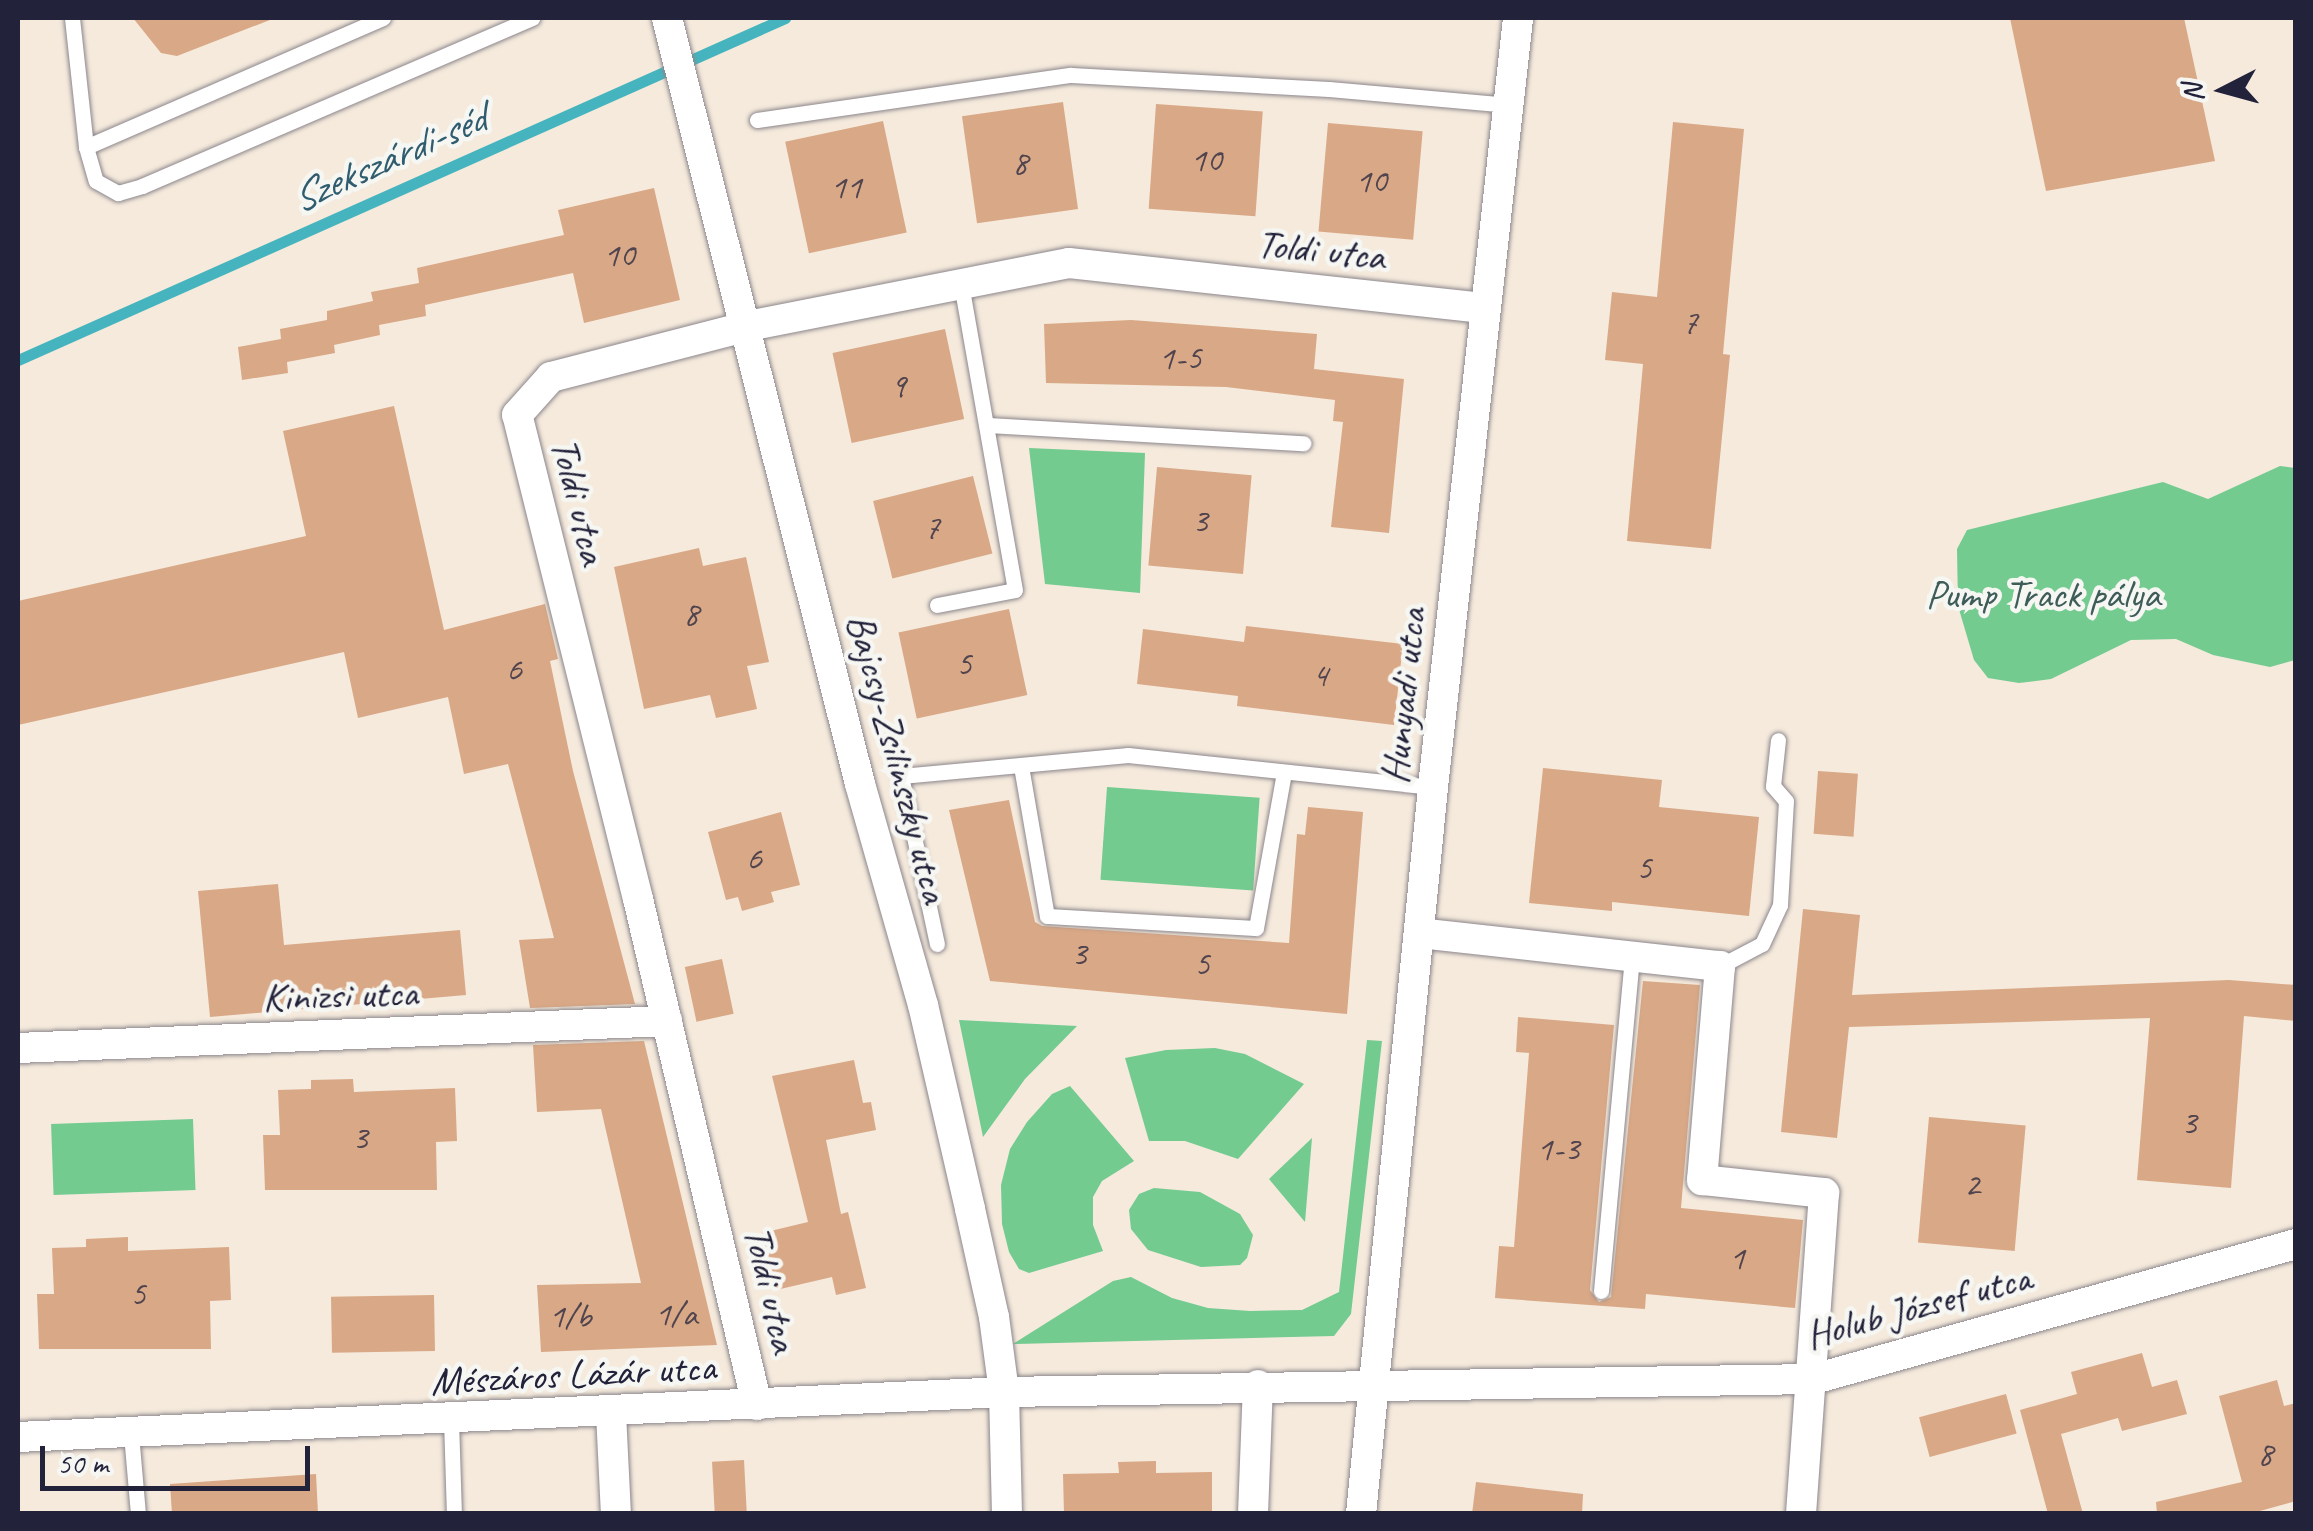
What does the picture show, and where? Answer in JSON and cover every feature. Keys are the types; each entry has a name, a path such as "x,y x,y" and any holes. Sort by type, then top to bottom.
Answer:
{"street":[{"name":"Hunyadi utca","path":"1361,1514 1434,787 1518,18"},
{"name":"Bajcsy-Zsilinszky utca","path":"671,31 856,767 923,1005 994,1317 1004,1392 1006,1514"},
{"name":"Toldi utca","path":"757,1404 517,415 551,376 748,326 1070,263 1486,308"},
{"path":"1419,934 1720,966 1702,1180 1824,1193 1814,1378 1801,1514"},
{"name":"Kinizsi utca","path":"18,1048 667,1021"},
{"name":"Holub József utca","path":"1372,1382 1814,1378 2296,1244"},
{"name":"Mészáros Lázár utca","path":"18,1437 611,1413 1004,1392 1372,1382"},
{"path":"1253,1514 1258,1385"},
{"path":"611,1413 616,1514"}],"lane":[{"path":"72,18 86,147 96,181 118,193 532,18"},
{"path":"86,147 383,18"},
{"path":"757,120 1071,74 1329,89 1510,105"},
{"path":"937,604 1015,590 961,284"},
{"path":"987,425 1303,442"},
{"path":"1720,966 1762,944 1780,905 1786,801 1773,786 1778,740"},
{"path":"937,944 901,776 1128,755 1434,787"},
{"path":"1020,766 1047,916 1256,928 1284,772"},
{"path":"1602,1291 1632,957"},
{"path":"452,1420 454,1514"},
{"path":"131,1434 138,1514"}],"green space":[{"path":"1029,448 1145,453 1140,593 1045,584"},
{"name":"Pump Track pálya","path":"2280,466 2295,468 2295,660 2270,667 2213,655 2176,639 2131,640 2051,679 2019,683 1988,678 1974,660 1958,606 1957,549 1967,530 2163,482 2208,499"},
{"path":"1107,787 1260,798 1253,890 1101,880"},
{"path":"959,1020 1077,1026 1025,1079 983,1137"},
{"path":"1367,1040 1382,1041 1351,1314 1334,1336 1013,1344 1113,1281 1131,1277 1172,1298 1208,1308 1302,1310 1339,1292"},
{"path":"1215,1048 1245,1054 1304,1084 1238,1159 1185,1141 1149,1141 1125,1058 1166,1050"},
{"path":"1070,1086 1134,1161 1102,1181 1093,1197 1093,1225 1103,1251 1029,1273 1019,1269 1009,1252 1002,1224 1001,1185 1010,1149 1027,1122 1052,1094"},
{"path":"193,1119 195,1190 54,1195 51,1124"},
{"path":"1312,1138 1305,1222 1269,1179"},
{"path":"1154,1188 1200,1192 1240,1214 1253,1235 1247,1258 1240,1265 1201,1267 1148,1250 1131,1229 1129,1210 1139,1194"}],"building":[{"path":"133,18 275,18 177,56 161,53"},
{"path":"2010,18 2184,18 2215,161 2046,191"},
{"path":"1063,102 1078,209 977,223 962,116"},
{"path":"1156,104 1263,111 1255,216 1149,209"},
{"path":"883,121 907,233 809,253 785,142"},
{"path":"1673,122 1744,129 1723,354 1730,355 1711,549 1627,541 1643,364 1605,360 1612,292 1657,297"},
{"path":"1328,123 1423,131 1413,240 1319,232"},
{"path":"654,188 680,300 584,323 573,273 425,305 426,316 379,325 380,335 334,345 335,353 287,362 288,373 242,380 238,347 281,339 280,329 327,320 327,311 373,301 371,292 419,283 417,268 564,235 558,210"},
{"path":"1131,320 1317,334 1314,369 1404,379 1389,533 1331,527 1343,422 1333,421 1335,400 1226,387 1046,383 1044,324"},
{"path":"945,329 964,419 852,443 833,353"},
{"path":"394,406 444,630 545,604 558,659 550,661 573,771 635,1004 530,1008 519,940 554,938 508,764 464,774 448,697 358,718 344,652 18,725 18,601 306,536 283,431"},
{"path":"1157,467 1252,475 1243,574 1148,566"},
{"path":"973,476 992,554 892,579 873,501"},
{"path":"699,548 703,566 746,557 769,662 747,666 757,709 716,718 710,695 644,709 614,567"},
{"path":"1009,609 1027,695 917,719 898,632"},
{"path":"1246,626 1403,644 1394,725 1237,706 1238,696 1137,684 1143,629 1244,642"},
{"path":"1543,768 1662,780 1659,807 1759,817 1749,916 1612,902 1612,911 1529,903"},
{"path":"1818,771 1858,774 1854,837 1814,834"},
{"path":"1009,800 1035,922 1042,926 1289,943 1297,834 1305,835 1308,807 1363,812 1347,1014 990,981 949,810"},
{"path":"781,812 800,885 771,892 774,902 742,911 738,897 726,900 708,832"},
{"path":"278,884 284,945 460,930 466,995 210,1017 198,891"},
{"path":"1803,909 1860,915 1852,995 2229,980 2296,985 2296,1021 2244,1016 2231,1188 2137,1180 2150,1018 1849,1027 1837,1138 1781,1132"},
{"path":"722,959 734,1014 696,1022 685,967"},
{"path":"1643,981 1700,985 1681,1208 1803,1220 1795,1308 1646,1294 1645,1309 1495,1298 1499,1246 1514,1247 1529,1053 1516,1052 1518,1017 1614,1025 1590,1290 1599,1302 1611,1297"},
{"path":"644,1041 717,1345 541,1352 537,1285 641,1283 601,1109 537,1112 533,1045"},
{"path":"854,1060 863,1103 871,1102 876,1130 826,1140 841,1214 848,1212 866,1288 836,1295 832,1277 776,1290 762,1233 808,1222 772,1076"},
{"path":"353,1079 354,1092 455,1088 457,1141 436,1142 437,1190 265,1190 263,1135 280,1135 278,1090 311,1089 311,1080"},
{"path":"1929,1117 2026,1125 2015,1251 1918,1243"},
{"path":"128,1237 128,1251 229,1247 231,1300 210,1301 211,1349 39,1349 37,1294 54,1294 52,1248 86,1247 86,1239"},
{"path":"434,1295 435,1351 332,1353 331,1297"},
{"path":"2142,1353 2152,1387 2177,1380 2187,1414 2122,1431 2118,1418 2061,1434 2083,1514 2048,1514 2020,1410 2077,1394 2071,1372"},
{"path":"2277,1380 2284,1406 2296,1403 2296,1501 2249,1514 2157,1514 2156,1502 2242,1482 2219,1396"},
{"path":"2006,1394 2017,1434 1930,1457 1919,1417"},
{"path":"744,1460 747,1514 715,1514 712,1462"},
{"path":"1156,1461 1156,1473 1212,1472 1212,1514 1064,1514 1063,1474 1119,1473 1118,1462"},
{"path":"316,1474 318,1514 172,1514 170,1484"},
{"path":"1476,1482 1583,1494 1582,1514 1472,1514"}],"waterway":[{"name":"Szekszárdi-séd","path":"18,360 785,18"}]}
